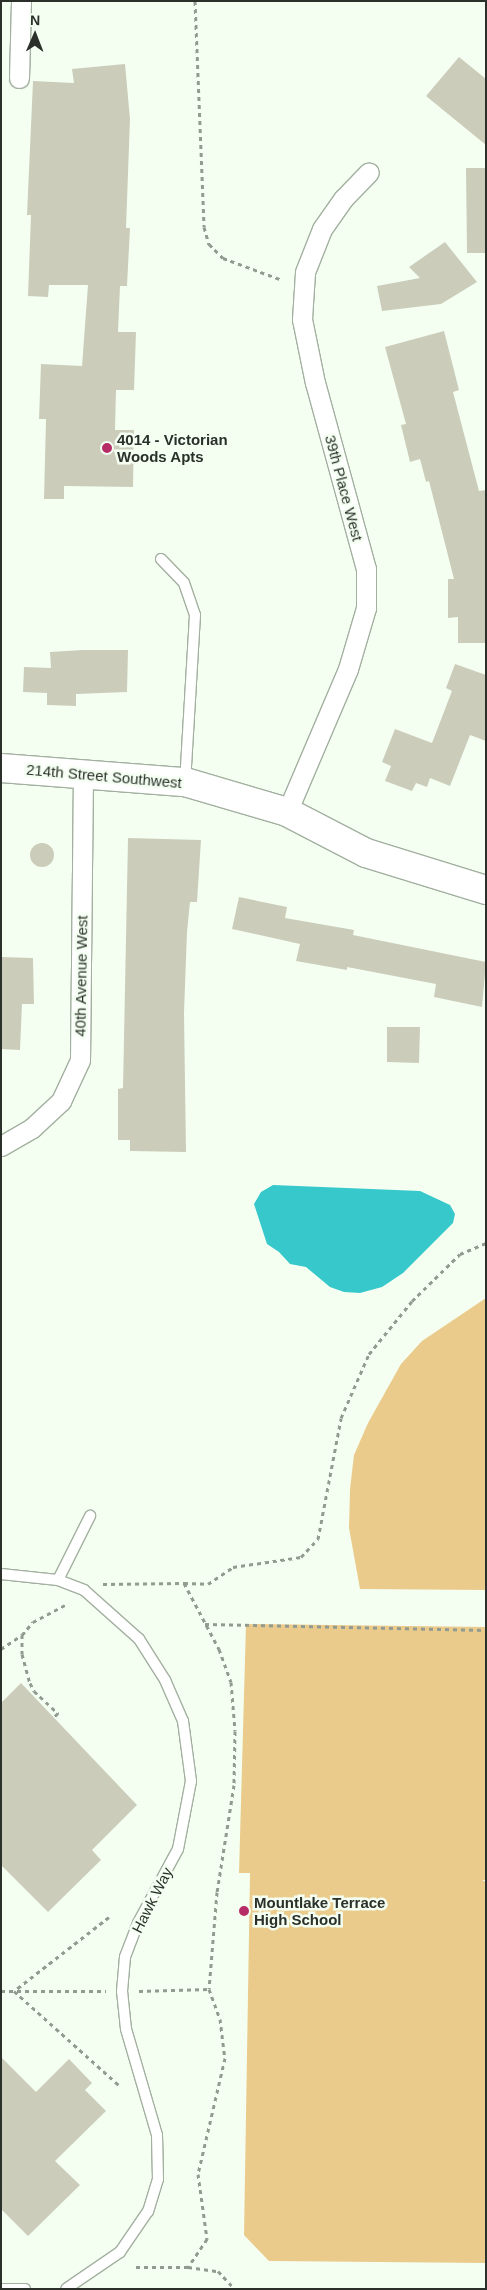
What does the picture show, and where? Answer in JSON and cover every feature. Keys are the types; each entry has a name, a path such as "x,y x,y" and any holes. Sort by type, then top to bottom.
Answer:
{"street":[{"path":"19,78 21,1"},
{"name":"39th Place West","path":"288,812 348,669 366,608 366,569 315,384 302,319 305,272 322,229 343,199 369,172"},
{"name":"214th Street Southwest","path":"1,768 83,772 184,782 288,812 366,853 486,890"},
{"name":"40th Avenue West","path":"1,1146 32,1128 61,1101 80,1060 83,772"}],"lane":[{"path":"162,559 184,583 194,615 184,782"},
{"path":"58,1580 90,1516"},
{"name":"Hawk Way","path":"1,1574 58,1580 84,1590 139,1639 165,1680 183,1721 191,1781 178,1848 138,1923 126,1957 122,1992 126,2028 157,2135 158,2179 148,2211 120,2252 66,2289"},
{"path":"1,2288 26,2289"}],"path":[{"path":"195,1 204,227 210,244 223,258 282,280"},
{"path":"1,1649 22,1635 33,1622 62,1608 84,1590 108,1582 208,1584 234,1567 301,1558 318,1539 341,1418 369,1354 412,1302 460,1254 486,1243"},
{"path":"184,1583 231,1682 235,1731 234,1776 217,1892 209,1989 220,2019 225,2058 198,2174 207,2240 188,2267"},
{"path":"205,1624 486,1630"},
{"path":"22,1635 22,1654 30,1683 34,1691 58,1713 54,1717"},
{"path":"109,1917 14,1991 120,2086"},
{"path":"133,2267 188,2267 218,2271 235,2289"}],"shaded area":[{"path":"486,1298 486,1590 360,1589 349,1528 350,1489 354,1455 368,1423 401,1364 422,1341"},
{"path":"246,1624 486,1627 486,1880 482,1880 486,1882 486,2263 269,2261 244,2235 250,1873 239,1873"}],"water":[{"path":"273,1185 420,1191 450,1205 455,1214 453,1223 403,1273 382,1287 360,1293 344,1292 330,1287 306,1267 290,1264 279,1252 267,1244 254,1204 261,1192"}],"building":[{"path":"459,57 486,79 486,145 426,96"},
{"path":"125,64 130,119 126,228 130,228 127,286 120,286 118,332 136,332 134,390 116,390 115,430 134,430 133,487 64,486 64,499 44,499 46,419 39,419 41,364 82,366 88,285 49,285 48,297 28,296 31,215 27,215 33,81 74,83 72,69"},
{"path":"466,168 486,168 486,253 467,253"},
{"path":"445,242 477,282 441,304 382,311 377,286 420,278 409,267"},
{"path":"444,331 459,390 453,392 479,491 486,490 486,643 458,643 458,617 448,618 448,579 454,579 429,481 426,482 420,459 410,462 401,425 406,424 385,347"},
{"path":"128,650 127,692 76,694 76,706 47,705 47,693 23,692 24,667 51,668 50,652"},
{"path":"455,664 486,675 486,741 470,735 450,786 430,778 427,787 416,783 412,791 385,781 391,766 382,762 395,729 432,743 452,691 446,688"},
{"path":"128,838 201,840 197,902 190,902 187,932 184,1013 186,1152 130,1151 130,1140 118,1140 118,1089 123,1088"},
{"path":"42,843 51,846 54,855 51,864 42,867 33,864 30,855 33,846"},
{"path":"239,897 287,907 285,918 354,930 353,935 486,962 482,1007 434,997 436,984 347,967 347,970 296,961 300,944 232,929"},
{"path":"1,957 33,958 34,1004 22,1004 20,1050 1,1049"},
{"path":"387,1027 420,1027 419,1063 387,1062"},
{"path":"21,1683 137,1805 92,1850 101,1860 48,1912 1,1865 1,1703"},
{"path":"1,2057 36,2092 69,2059 92,2083 85,2090 106,2111 55,2161 80,2185 28,2236 1,2209"}],"place":[{"name":"4014 - Victorian Woods Apts","path":"107,448"},
{"name":"Mountlake Terrace High School","path":"244,1911"}]}
